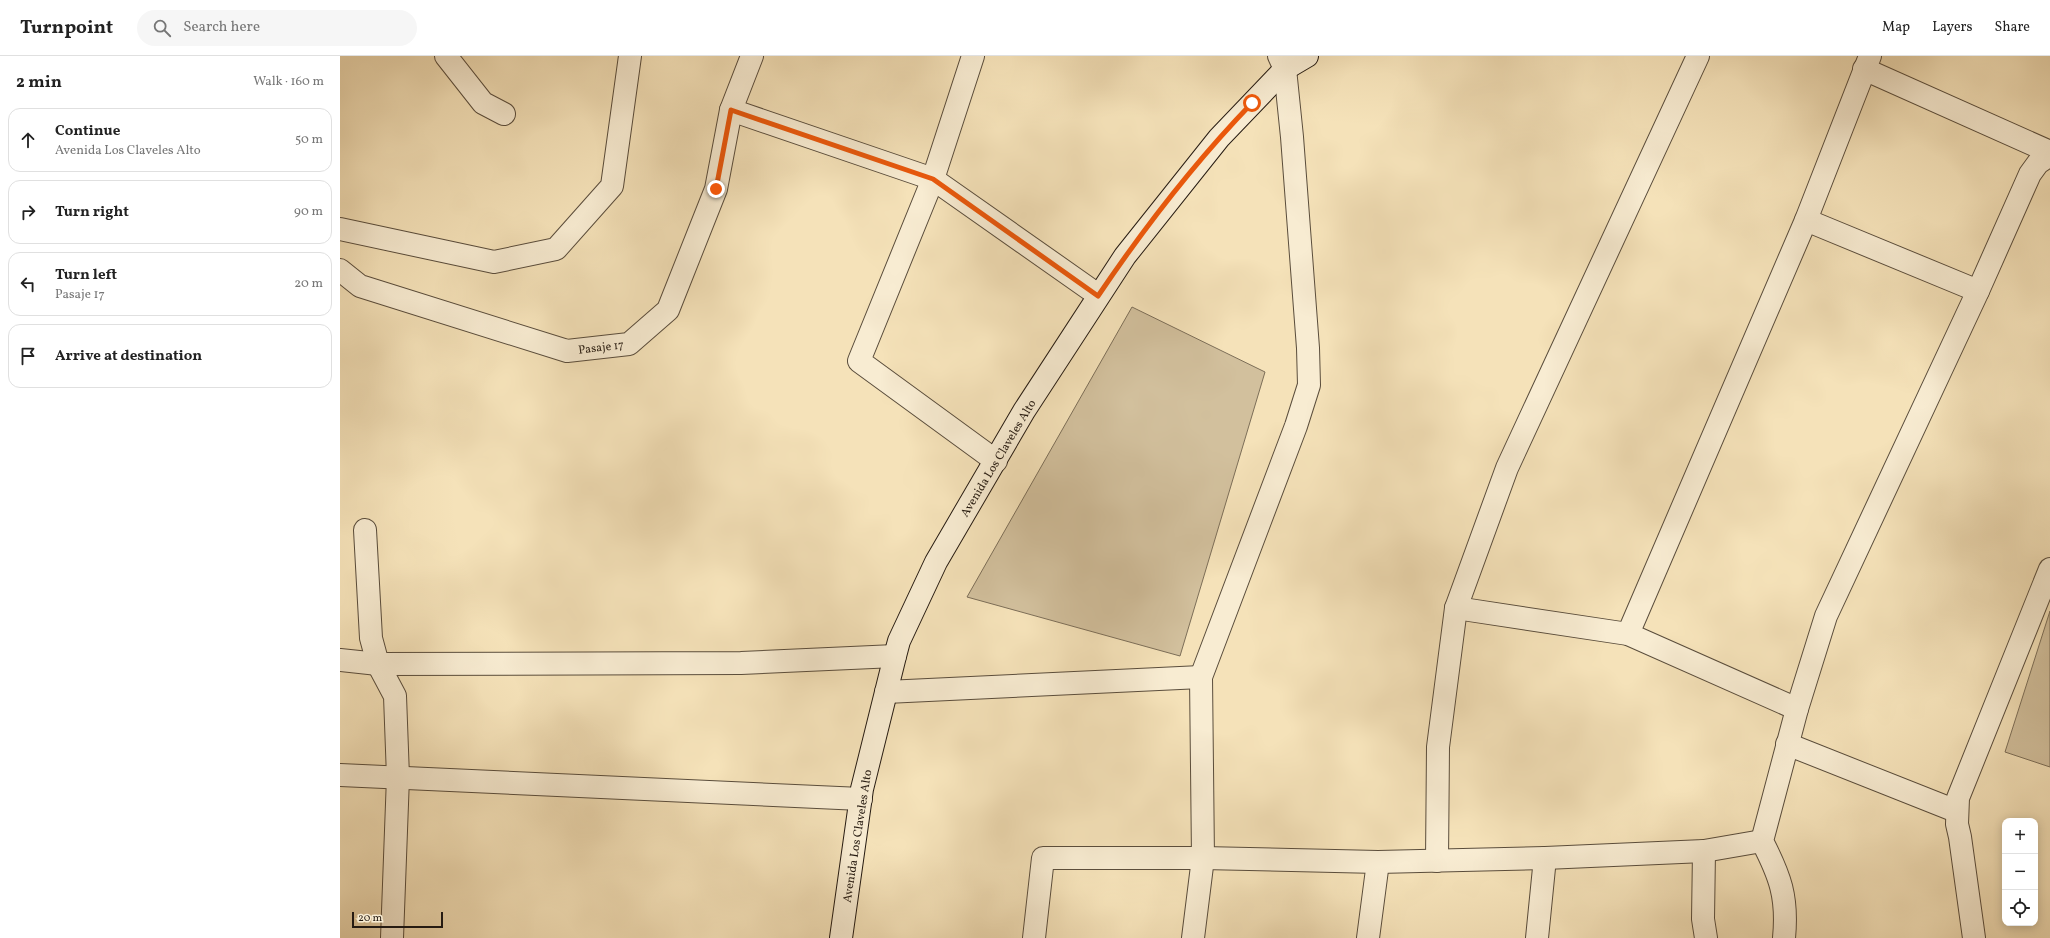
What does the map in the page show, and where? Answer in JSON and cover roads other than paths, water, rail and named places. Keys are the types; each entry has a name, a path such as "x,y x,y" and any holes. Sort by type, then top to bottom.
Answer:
{"street":[{"path":"446,56 483,103 504,114"},
{"path":"340,229 494,262 556,249 612,186 630,56"},
{"name":"Pasaje 17","path":"340,270 360,286 567,351 630,344 668,310 716,189 731,110 752,56"},
{"path":"973,56 933,179 859,361 996,461"},
{"name":"Avenida Los Claveles Alto","path":"841,938 861,799 895,656 899,641 936,562 1024,411 1125,256 1282,62 1307,56"},
{"path":"1437,861 1438,747 1456,608 1507,468 1698,56"},
{"path":"1193,938 1203,858 1200,677 1296,426 1309,385 1308,348 1282,62"},
{"path":"1628,634 1806,220 1867,63 2050,154 2038,163 2030,174 1978,291 1826,616 1787,744 1762,841 1776,867 1784,894 1786,921 1784,938"},
{"path":"731,110 933,179 1098,296"},
{"path":"1806,220 1978,291"},
{"path":"365,530 371,638 378,664 395,696 398,777 392,938"},
{"path":"1974,938 1956,811 1963,784 2050,569"},
{"path":"1456,608 1628,634 1797,709"},
{"path":"340,660 378,664 741,663 895,656"},
{"path":"886,692 1200,677"},
{"path":"1787,744 1956,811"},
{"path":"340,775 861,799"},
{"path":"1034,938 1043,858 1203,858 1378,862 1437,861 1704,851 1762,841"},
{"path":"1704,851 1703,919 1706,938"},
{"path":"1537,938 1545,858"},
{"path":"1368,938 1378,862"}]}
